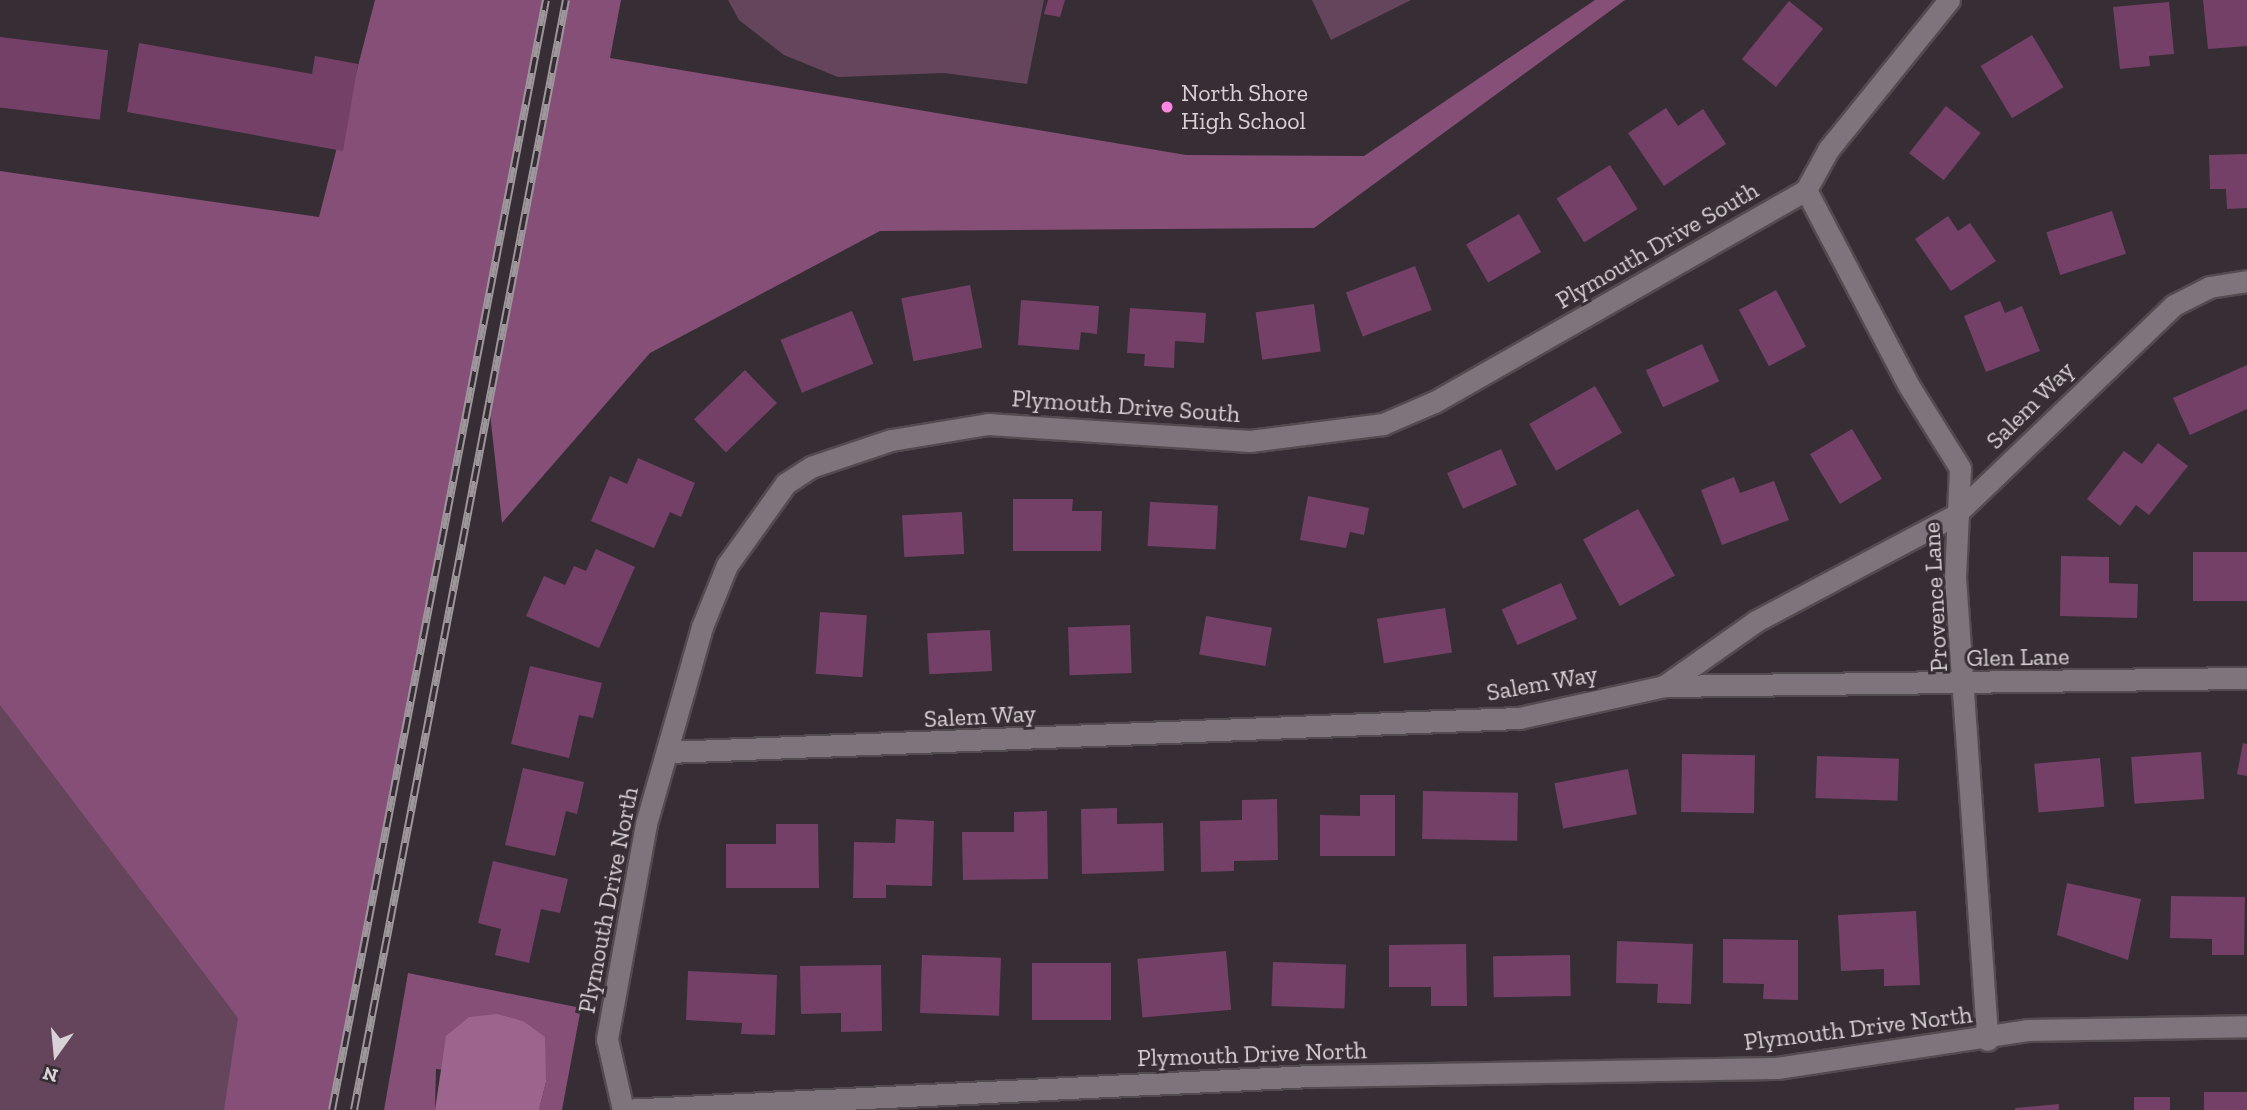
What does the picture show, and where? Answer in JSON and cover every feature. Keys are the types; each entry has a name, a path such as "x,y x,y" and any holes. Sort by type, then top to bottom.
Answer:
{"street":[{"path":"1805,190 1828,150 1949,0"},
{"name":"Provence Lane","path":"1805,190 1909,386 1960,468 1955,515 1987,1040"},
{"name":"Plymouth Drive South","path":"668,752 702,627 727,565 786,482 811,467 891,440 988,424 1250,441 1383,424 1434,402 1805,190"},
{"name":"Salem Way","path":"668,752 1519,718 1664,686 1756,621 1955,515 2174,305 2209,287 2247,281"},
{"name":"Glen Lane","path":"1664,686 1966,684 2247,678"},
{"name":"Plymouth Drive North","path":"668,752 646,824 607,1038 623,1110 1312,1076 1777,1068 1987,1040 2027,1030 2247,1026"}],"shaded area":[{"path":"375,0 545,0 332,1110 224,1110 238,1018 0,705 0,171 319,217"},
{"path":"566,0 621,0 610,58 1186,155 1364,156 1595,0 1625,0 1314,228 880,231 650,353 502,523 489,404"},
{"path":"728,0 1044,0 1027,84 944,73 838,77 784,55 739,20"},
{"path":"1312,0 1411,0 1331,40"},
{"path":"0,635 308,1022 292,1110 0,1110"},
{"path":"408,973 581,1008 562,1110 539,1110 546,1082 436,1069 435,1110 384,1110"},
{"path":"497,1014 523,1021 545,1037 546,1082 539,1110 435,1110 446,1036 469,1017"}],"building":[{"path":"1048,0 1065,0 1060,17 1044,14"},
{"path":"2203,0 2247,0 2247,46 2208,49"},
{"path":"1789,1 1823,29 1776,87 1742,59"},
{"path":"2169,2 2174,54 2149,56 2150,66 2120,69 2113,7"},
{"path":"2032,35 2063,87 2012,118 1981,66"},
{"path":"0,37 108,50 100,120 0,108"},
{"path":"139,43 312,74 315,56 358,64 343,151 127,112"},
{"path":"1946,106 1981,133 1944,180 1909,153"},
{"path":"1666,108 1678,126 1703,109 1726,144 1664,186 1628,133"},
{"path":"2247,154 2247,208 2227,209 2226,189 2210,189 2209,155"},
{"path":"1610,165 1638,209 1584,242 1557,198"},
{"path":"2112,211 2126,254 2060,275 2046,232"},
{"path":"1519,214 1541,252 1488,283 1466,244"},
{"path":"1948,216 1958,231 1970,223 1996,261 1951,291 1915,239"},
{"path":"1415,266 1432,310 1363,336 1346,293"},
{"path":"970,285 982,348 913,361 901,298"},
{"path":"1776,290 1806,347 1769,366 1739,310"},
{"path":"1021,300 1099,306 1097,334 1081,332 1079,350 1018,345"},
{"path":"2000,301 2005,313 2022,306 2040,351 1986,372 1964,316"},
{"path":"1314,304 1321,352 1262,360 1256,312"},
{"path":"1130,308 1206,313 1204,343 1175,341 1174,368 1144,366 1145,354 1127,353"},
{"path":"852,311 873,364 802,393 781,340"},
{"path":"1702,344 1719,381 1663,407 1646,370"},
{"path":"2247,365 2247,409 2190,435 2173,398"},
{"path":"745,370 777,403 726,452 694,419"},
{"path":"1595,386 1622,433 1556,471 1529,424"},
{"path":"1852,429 1882,479 1840,504 1810,454"},
{"path":"2158,443 2188,466 2149,515 2136,505 2120,526 2087,499 2124,451 2142,464"},
{"path":"1501,449 1517,485 1463,509 1447,473"},
{"path":"638,458 695,483 681,517 670,512 654,548 591,521 610,476 627,484"},
{"path":"1734,477 1740,493 1774,481 1789,520 1722,545 1701,490"},
{"path":"1308,496 1369,508 1364,535 1350,532 1346,548 1300,540"},
{"path":"1013,499 1073,499 1072,511 1102,511 1101,551 1013,551"},
{"path":"1150,502 1218,506 1216,549 1148,546"},
{"path":"1638,509 1675,575 1620,606 1583,540"},
{"path":"962,512 964,554 904,557 902,515"},
{"path":"596,549 635,567 599,648 526,616 544,576 565,585 574,566 586,571"},
{"path":"2193,552 2247,552 2247,601 2193,601"},
{"path":"2061,556 2109,557 2109,583 2138,584 2137,618 2060,616"},
{"path":"1561,583 1577,619 1517,645 1502,609"},
{"path":"1445,608 1452,652 1384,663 1377,619"},
{"path":"820,612 867,615 863,677 816,674"},
{"path":"1206,616 1272,628 1265,666 1199,654"},
{"path":"1130,625 1132,673 1070,675 1068,627"},
{"path":"990,630 992,671 929,674 927,633"},
{"path":"530,666 602,683 593,718 579,715 569,758 511,744"},
{"path":"2243,743 2247,744 2247,776 2237,774"},
{"path":"2201,752 2204,799 2134,804 2131,757"},
{"path":"1682,754 1755,755 1754,813 1681,812"},
{"path":"1817,756 1899,759 1897,801 1816,798"},
{"path":"2100,758 2104,807 2039,813 2034,764"},
{"path":"523,768 584,782 577,814 566,811 555,856 505,845"},
{"path":"1628,769 1637,814 1563,828 1554,783"},
{"path":"1423,791 1518,793 1517,841 1422,839"},
{"path":"1360,795 1395,795 1395,856 1320,856 1320,815 1360,816"},
{"path":"1277,799 1278,860 1234,861 1234,871 1201,872 1200,821 1242,820 1242,800"},
{"path":"1117,808 1117,824 1163,823 1164,871 1082,874 1081,809"},
{"path":"1047,811 1048,879 963,880 962,832 1014,832 1014,812"},
{"path":"896,819 934,821 932,886 886,885 886,898 853,898 854,842 895,843"},
{"path":"776,824 818,824 819,888 726,888 726,844 776,844"},
{"path":"493,861 568,879 560,913 541,909 529,963 495,955 501,929 478,923"},
{"path":"2067,883 2141,899 2128,960 2057,935"},
{"path":"2171,896 2245,897 2244,955 2212,955 2212,939 2170,938"},
{"path":"1916,911 1920,985 1884,986 1884,969 1841,971 1838,915"},
{"path":"1723,939 1798,940 1798,1000 1763,999 1764,984 1723,983"},
{"path":"1617,941 1693,944 1691,1004 1657,1003 1658,984 1616,983"},
{"path":"1466,944 1467,1006 1431,1006 1431,987 1389,987 1389,945"},
{"path":"1226,951 1231,1010 1142,1018 1137,959"},
{"path":"922,955 1001,958 999,1016 920,1013"},
{"path":"1570,955 1571,996 1494,997 1493,956"},
{"path":"1273,962 1346,965 1344,1009 1271,1006"},
{"path":"1032,963 1111,963 1111,1020 1032,1020"},
{"path":"881,965 882,1031 841,1032 841,1013 801,1014 800,966"},
{"path":"688,971 777,975 775,1035 741,1034 742,1023 686,1020"},
{"path":"2204,1092 2247,1092 2247,1110 2204,1110"},
{"path":"2134,1097 2170,1097 2170,1110 2134,1110"},
{"path":"2059,1104 2059,1110 2015,1110 2015,1108"}],"railway":[{"path":"332,1110 546,0"},
{"path":"354,1110 566,0"}],"place":[{"name":"North Shore High School","path":"1167,107"}]}
